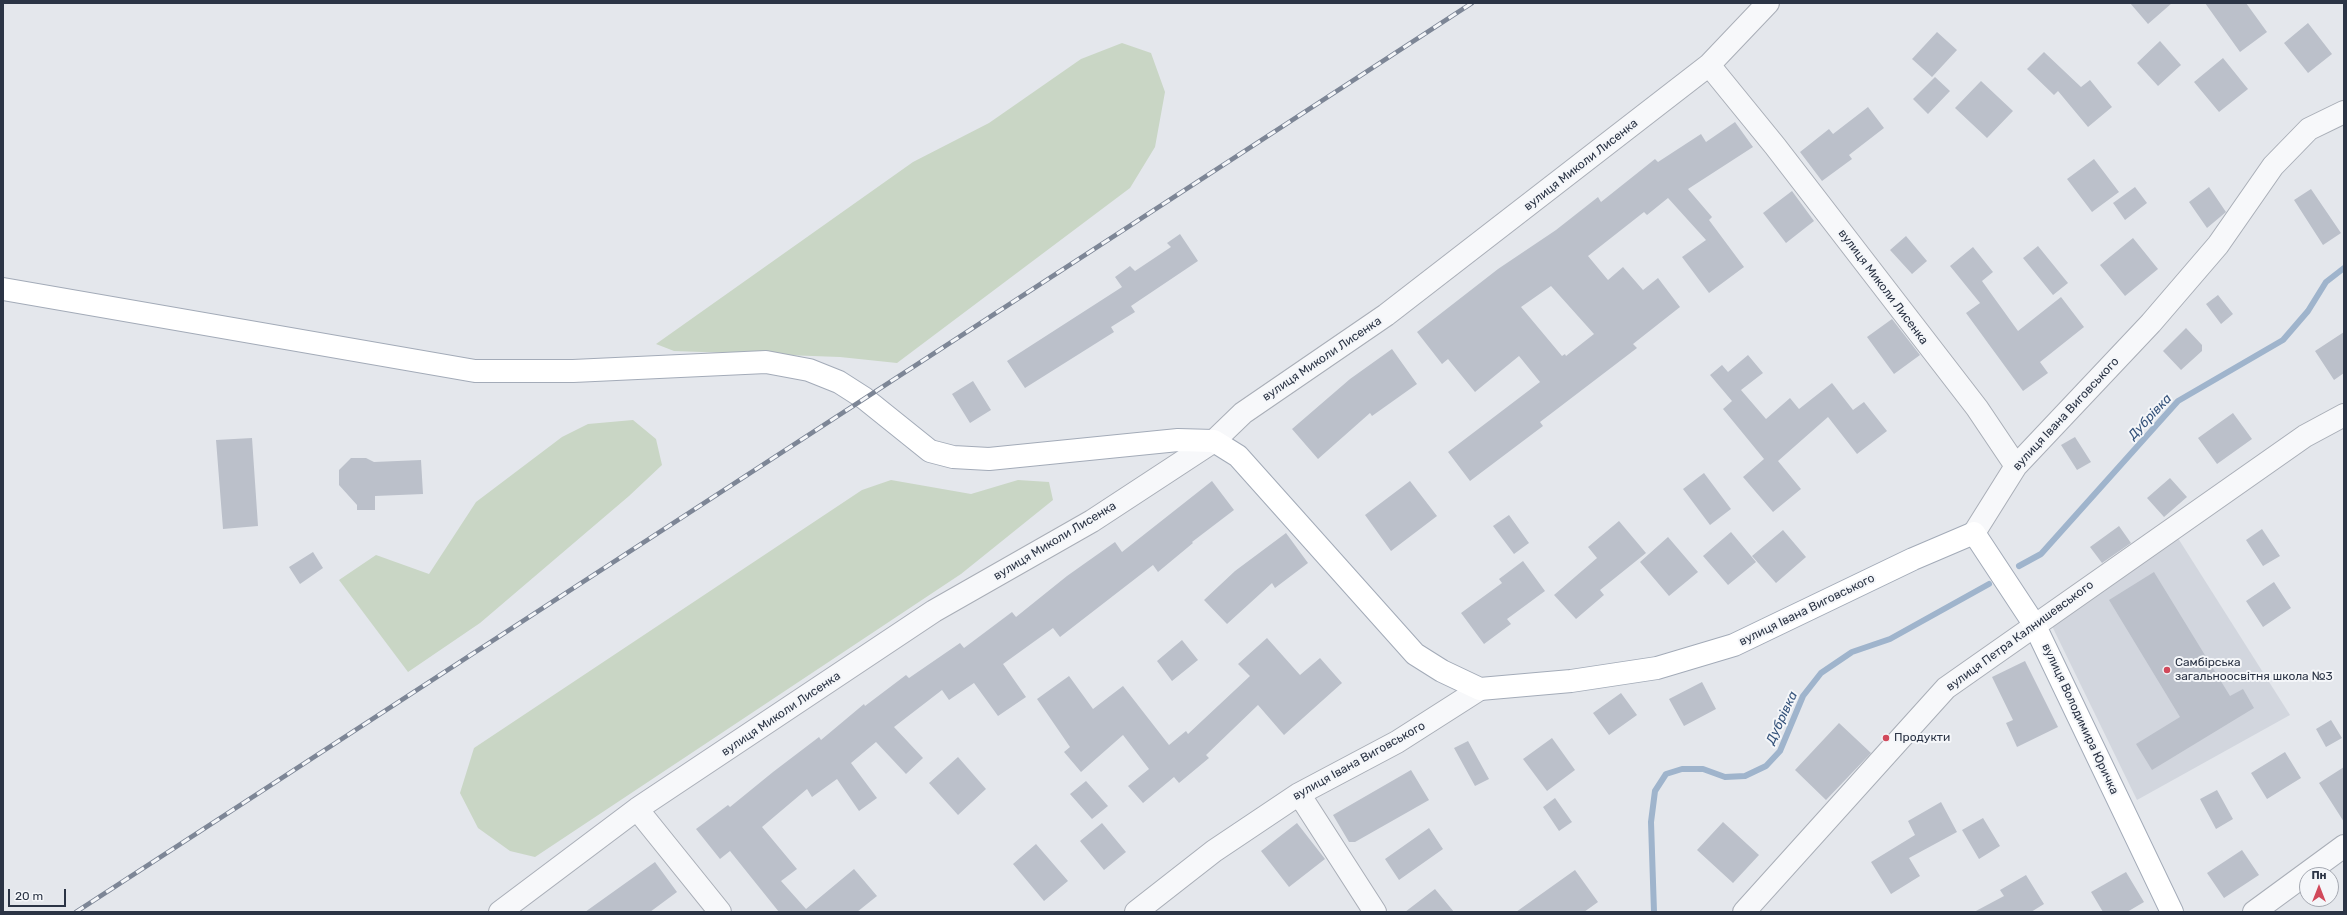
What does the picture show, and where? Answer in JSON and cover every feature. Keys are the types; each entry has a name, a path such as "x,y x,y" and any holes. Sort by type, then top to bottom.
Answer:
{"main road":[{"path":"3,289 475,371 573,371 766,362 808,370 839,382 864,398 930,451 953,457 988,459 1178,440 1214,441 1238,456 1415,654 1442,671 1480,689"},
{"name":"вулиця Володимира Юричка","path":"1974,533 2034,624 2172,912"},
{"name":"вулиця Івана Виговського","path":"1480,689 1571,681 1657,668 1734,645 1913,559 1974,533"}],"street":[{"path":"1709,65 1768,3"},
{"name":"вулиця Миколи Лисенка","path":"500,912 637,809 934,611 1092,521 1214,441 1243,413 1386,315 1709,65 1775,146 1977,408 2016,466"},
{"name":"вулиця Івана Виговського","path":"1974,533 2016,466 2151,323 2218,245 2272,166 2309,130 2344,112"},
{"name":"вулиця Петра Калнишевського","path":"1744,912 1946,688 2034,624 2305,436 2344,415"},
{"name":"вулиця Івана Виговського","path":"1136,912 1214,851 1299,794 1397,742 1480,689"},
{"path":"1299,794 1375,912"},
{"path":"637,809 720,912"},
{"path":"2254,912 2344,846"}],"shaded area":[{"name":"Самбірська загальноосвітня школа №3","path":"2176,535 2290,715 2137,800 2051,624"}],"green space":[{"path":"1122,43 1151,53 1165,92 1155,147 1130,188 897,363 840,357 674,351 656,344 913,162 989,123 1081,59"},
{"path":"633,420 656,439 662,465 629,496 480,623 408,672 339,580 376,555 429,574 476,502 562,437 588,424"},
{"path":"891,480 971,494 1018,480 1049,482 1053,500 961,574 535,857 510,851 478,828 460,793 474,748 862,490"}],"building":[{"path":"2130,3 2172,3 2148,24"},
{"path":"2205,3 2246,3 2267,32 2240,52"},
{"path":"2308,23 2332,54 2308,73 2284,43"},
{"path":"1937,32 1957,50 1932,77 1912,59"},
{"path":"2160,41 2181,65 2158,86 2137,63"},
{"path":"2044,52 2081,87 2090,80 2112,107 2088,127 2058,91 2054,95 2027,69"},
{"path":"2223,58 2248,89 2219,112 2194,82"},
{"path":"1935,77 1950,91 1928,114 1913,99"},
{"path":"1981,81 2013,111 1987,138 1955,108"},
{"path":"1868,107 1884,128 1849,155 1852,159 1822,181 1800,152 1829,129 1833,134"},
{"path":"1735,122 1753,147 1688,189 1712,217 1709,220 1744,267 1709,293 1682,257 1706,240 1668,198 1647,215 1644,212 1588,256 1608,280 1623,267 1643,290 1658,278 1680,307 1633,344 1637,348 1540,422 1543,426 1470,481 1448,452 1540,382 1519,356 1475,392 1448,359 1442,364 1417,332 1498,269 1556,230 1598,197 1601,202 1655,159 1658,162 1701,134 1706,142","holes":["1551,286 1594,334 1566,356 1565,354 1562,356 1521,307"]},
{"path":"2094,159 2119,192 2092,212 2067,179"},
{"path":"2135,187 2147,203 2125,220 2113,203"},
{"path":"2209,187 2226,212 2207,228 2189,202"},
{"path":"2311,189 2341,233 2323,245 2294,200"},
{"path":"1792,191 1814,221 1786,243 1763,213"},
{"path":"1180,234 1198,261 1131,306 1135,312 1111,327 1114,332 1025,388 1007,361 1122,287 1115,277 1130,266 1135,271 1171,247 1167,243"},
{"path":"1906,236 1927,261 1912,274 1890,250"},
{"path":"2133,238 2158,269 2125,296 2100,265"},
{"path":"2038,246 2068,283 2053,295 2023,258"},
{"path":"1973,247 1993,272 1982,281 2018,331 2061,297 2084,327 2040,362 2048,373 2023,391 1966,313 1980,303 1950,266"},
{"path":"2218,295 2233,314 2221,324 2206,304"},
{"path":"1892,319 1920,355 1894,374 1867,337"},
{"path":"2186,328 2202,345 2202,351 2181,370 2163,351"},
{"path":"2344,332 2344,373 2334,380 2315,351"},
{"path":"1392,349 1417,384 1372,416 1370,413 1318,459 1292,429 1350,379"},
{"path":"1748,355 1763,373 1741,390 1766,419 1790,398 1799,409 1832,383 1853,410 1864,402 1887,431 1857,454 1828,417 1778,461 1801,489 1773,512 1743,477 1764,459 1723,409 1732,401 1710,375 1722,365 1728,372"},
{"path":"973,381 991,410 970,423 952,394"},
{"path":"2233,413 2252,439 2217,464 2198,438"},
{"path":"2075,437 2091,462 2077,470 2061,445"},
{"path":"252,438 258,526 223,529 216,440"},
{"path":"351,458 366,458 374,462 421,460 423,494 375,496 375,510 357,510 357,505 339,485 339,470"},
{"path":"1704,473 1731,509 1710,525 1683,489"},
{"path":"2170,478 2187,497 2164,517 2147,498"},
{"path":"1212,481 1234,510 1192,542 1193,543 1158,572 1153,565 1060,637 1053,628 1003,664 1026,697 998,716 974,683 949,700 942,690 894,727 923,758 906,774 876,742 851,763 877,798 859,811 837,779 812,797 807,789 762,827 797,869 781,881 806,909 854,869 877,896 857,912 779,912 730,851 720,859 696,829 728,805 730,807 819,737 821,740 864,704 865,706 906,675 909,678 960,643 964,648 1012,612 1016,617 1067,576 1115,542 1122,552"},
{"path":"1410,481 1437,516 1391,551 1365,515"},
{"path":"1509,515 1529,543 1514,554 1493,526"},
{"path":"1619,521 1646,553 1600,590 1604,595 1576,619 1554,595 1597,558 1588,547"},
{"path":"2119,526 2131,543 2102,563 2090,547"},
{"path":"2262,529 2280,556 2263,566 2246,540"},
{"path":"1783,530 1806,557 1776,583 1752,556"},
{"path":"1731,532 1756,562 1728,585 1703,556"},
{"path":"1286,533 1308,563 1275,588 1272,583 1227,624 1204,600 1235,571"},
{"path":"1668,537 1698,572 1669,596 1640,562"},
{"path":"313,552 323,568 300,584 289,567"},
{"path":"1523,561 1545,591 1507,619 1511,624 1484,644 1461,613 1502,583 1499,579"},
{"path":"2154,572 2230,696 2243,689 2254,708 2152,770 2136,744 2180,717 2109,600"},
{"path":"2274,582 2291,608 2263,627 2246,601"},
{"path":"1267,638 1300,675 1320,658 1342,683 1284,735 1258,705 1206,755 1209,758 1179,783 1174,777 1143,803 1128,786 1149,769 1123,735 1081,772 1064,752 1070,747 1037,699 1069,676 1093,709 1123,686 1169,745 1186,731 1188,734 1250,676 1238,664"},
{"path":"1182,640 1198,660 1172,681 1157,661"},
{"path":"2025,661 2058,727 2017,747 2006,723 2013,720 1992,677"},
{"path":"1702,682 1716,709 1684,726 1669,699"},
{"path":"1621,693 1637,715 1609,735 1593,713"},
{"path":"2331,720 2342,738 2326,747 2316,729"},
{"path":"1839,723 1871,753 1826,800 1795,770"},
{"path":"1552,738 1575,770 1547,791 1523,759"},
{"path":"1468,741 1489,779 1475,786 1454,748"},
{"path":"2285,752 2301,778 2267,799 2251,773"},
{"path":"958,757 986,789 958,815 929,783"},
{"path":"2344,767 2344,822 2319,783"},
{"path":"1411,770 1429,800 1355,842 1349,842 1333,815"},
{"path":"1086,781 1108,806 1092,819 1070,794"},
{"path":"2217,790 2233,819 2216,829 2200,799"},
{"path":"1555,798 1572,822 1559,831 1543,807"},
{"path":"1941,802 1957,832 1909,858 1920,876 1891,894 1871,862 1915,835 1908,821"},
{"path":"1983,818 2000,846 1979,859 1962,830"},
{"path":"1723,822 1759,855 1733,883 1697,850"},
{"path":"1102,823 1126,852 1104,870 1080,841"},
{"path":"1297,823 1325,859 1289,887 1261,851"},
{"path":"1429,828 1443,849 1399,880 1385,859"},
{"path":"1036,844 1068,881 1044,901 1013,864"},
{"path":"2242,850 2259,875 2224,898 2207,873"},
{"path":"655,862 677,892 650,912 585,912"},
{"path":"1575,870 1598,902 1584,912 1516,912"},
{"path":"2126,872 2144,902 2127,912 2103,912 2091,892"},
{"path":"2026,875 2044,904 2031,912 1974,912 2004,896 2000,890"},
{"path":"1435,889 1454,912 1405,912"}],"waterway":[{"name":"Дубрівка","path":"2019,566 2041,554 2178,401 2283,340 2308,311 2326,282 2344,268"},
{"name":"Дубрівка","path":"1654,912 1651,822 1655,791 1666,774 1682,769 1703,769 1725,777 1745,776 1766,766 1780,751 1803,696 1821,673 1852,652 1890,639 1989,584"}],"railway":[{"path":"76,912 1472,3"}],"place":[{"name":"Самбірська загальноосвітня школа №3","path":"2167,670"},
{"name":"Продукти","path":"1886,738"}]}
